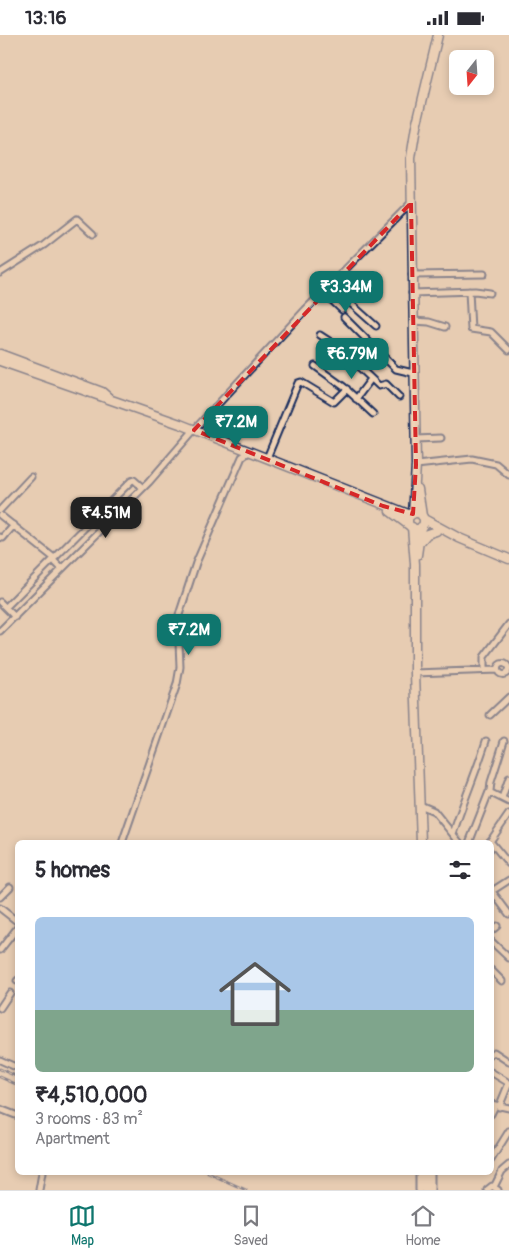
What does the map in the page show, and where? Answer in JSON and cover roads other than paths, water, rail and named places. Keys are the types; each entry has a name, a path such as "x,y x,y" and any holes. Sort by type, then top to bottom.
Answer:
{"highway":[{"path":"421,840 415,673 415,564 411,527 408,520 412,514 416,478 411,158 438,35"},
{"path":"0,354 102,392 110,399"},
{"path":"0,361 251,451 383,506 412,514 436,531 459,538"},
{"path":"415,564 422,522 416,478"},
{"path":"383,506 411,527"},
{"path":"411,527 422,522 509,559"},
{"path":"419,543 427,534 436,531"},
{"path":"425,1175 425,1190"}],"street":[{"path":"0,631 143,488 194,430 323,292 411,203"},
{"path":"0,273 44,245 77,219 93,234"},
{"path":"412,275 484,274"},
{"path":"330,285 376,326"},
{"path":"469,291 471,329 491,332 509,350"},
{"path":"412,293 469,291 490,293"},
{"path":"323,292 342,310"},
{"path":"344,317 396,369 413,373"},
{"path":"413,321 434,323 445,327"},
{"path":"320,335 342,351 371,379 380,386 386,384 399,397"},
{"path":"326,361 330,362 342,351"},
{"path":"315,366 347,389 373,414"},
{"path":"356,399 371,379"},
{"path":"267,458 298,383 301,382 334,402 347,389"},
{"path":"415,439 441,438"},
{"path":"237,446 238,465"},
{"path":"123,840 177,684 180,667 178,618 196,563 238,465 244,454 251,451"},
{"path":"416,465 472,459 493,463 509,475"},
{"path":"0,510 31,477"},
{"path":"6,607 131,481 134,480 143,488"},
{"path":"0,515 54,559 62,569"},
{"path":"0,537 3,538 14,525"},
{"path":"0,602 14,617"},
{"path":"484,670 484,657 509,624"},
{"path":"415,673 497,669 499,665 508,663 508,674 502,675 497,669"},
{"path":"490,715 509,697"},
{"path":"454,834 464,798 473,780 486,741"},
{"path":"470,840 490,791 504,741"},
{"path":"502,798 509,778"},
{"path":"490,791 509,802"},
{"path":"420,805 434,811 458,840"},
{"path":"491,840 509,814"},
{"path":"502,825 509,831"},
{"path":"494,846 509,863"},
{"path":"494,890 509,880"},
{"path":"0,897 10,887"},
{"path":"494,894 509,914"},
{"path":"0,908 15,920"},
{"path":"0,950 15,931"},
{"path":"494,944 509,958"},
{"path":"494,973 502,981"},
{"path":"0,1008 10,993"},
{"path":"494,1053 509,1062"},
{"path":"0,1060 15,1067"},
{"path":"494,1074 509,1083 495,1106 509,1108"},
{"path":"0,1109 15,1115"},
{"path":"494,1157 509,1131"},
{"path":"487,1190 489,1187 496,1188 502,1171 509,1165"},
{"path":"39,1190 42,1175"},
{"path":"418,1175 419,1190"},
{"path":"431,1175 431,1190"}],"railway":[{"path":"0,1069 15,1076"},
{"path":"0,1077 15,1084"},
{"path":"212,1175 246,1190"}]}
